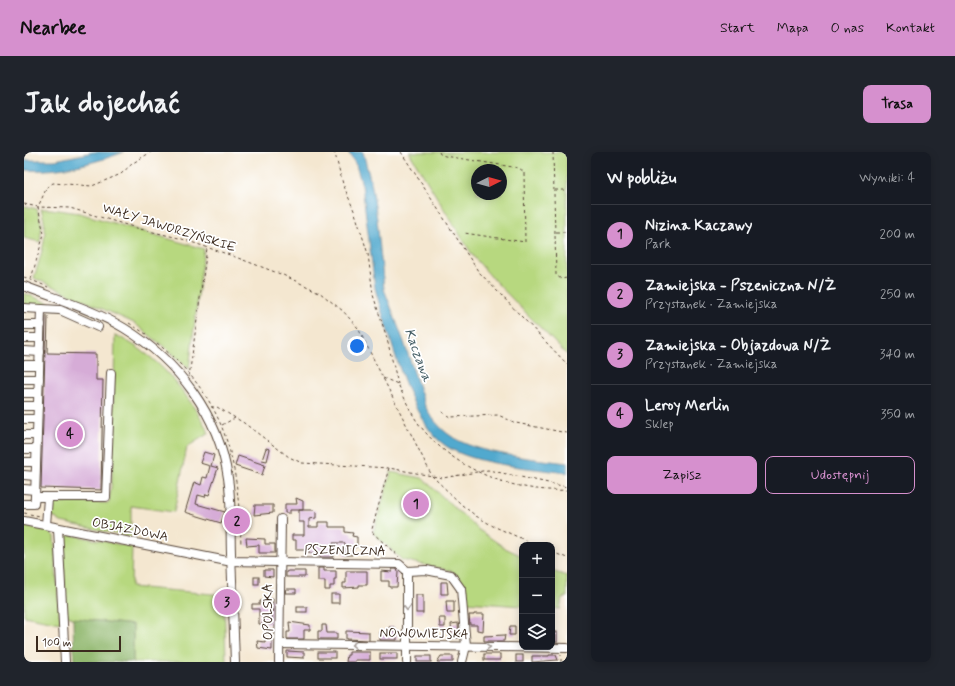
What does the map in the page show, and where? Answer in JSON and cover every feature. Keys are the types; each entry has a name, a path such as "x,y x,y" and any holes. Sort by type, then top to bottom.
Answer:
{"street":[{"path":"27,283 123,328 154,350 188,378 208,408 227,468 231,503 231,562 235,662"},
{"path":"24,308 60,310 98,327"},
{"path":"24,504 34,504 35,493 41,309"},
{"path":"24,325 40,325"},
{"path":"24,338 40,338"},
{"path":"24,351 40,352"},
{"path":"24,365 39,366"},
{"path":"24,489 48,498 106,497 111,373"},
{"path":"24,379 39,379"},
{"path":"24,393 38,393"},
{"path":"24,406 38,406"},
{"path":"24,419 37,419"},
{"path":"24,435 37,435"},
{"path":"24,449 36,449"},
{"path":"24,462 36,462"},
{"path":"24,475 35,476"},
{"path":"46,526 48,498"},
{"path":"280,519 280,562"},
{"name":"OBJAZDOWA","path":"24,521 231,562"},
{"path":"58,528 65,662"},
{"name":"PSZENICZNA","path":"231,562 399,564 407,571"},
{"name":"OPOLSKA","path":"279,662 280,562"},
{"path":"407,662 407,571 426,570 451,575 461,589 466,646 462,662"},
{"name":"NOWOWIEJSKA","path":"280,644 567,648"}],"path":[{"path":"27,283 43,239 43,226 38,207 47,187 53,183 92,186 121,174 151,152"},
{"path":"332,152 335,154 343,184 355,213 368,254 373,295 386,335 398,384 408,406 421,427 443,450 479,472 500,481 530,488 567,490"},
{"path":"401,152 478,271 567,364"},
{"path":"439,152 445,156 519,168 524,172 525,242 464,232"},
{"path":"553,152 556,275 561,279 567,278"},
{"path":"554,190 567,190"},
{"name":"WAŁY JAWORZYŃSKIE","path":"24,204 38,207 70,208 207,247 283,275 319,292 343,311 358,328 432,476 462,505 485,521 530,542"},
{"path":"555,232 567,232"},
{"path":"188,378 207,247"},
{"path":"24,277 27,283"},
{"path":"27,283 50,288"},
{"path":"127,322 147,334"},
{"path":"152,339 169,352 221,425 232,457 236,477 240,545"},
{"path":"383,378 398,384"},
{"path":"208,408 217,407 235,418 289,457 302,463 389,468 443,478 488,470 567,487"},
{"path":"442,412 450,417 498,415 516,423 567,433"},
{"path":"221,425 235,418"},
{"path":"389,468 372,529 373,533 399,557 399,564"},
{"path":"24,513 41,516"},
{"path":"555,553 567,558"}],"green space":[{"path":"409,152 567,152 567,355 494,280 473,256"},
{"path":"24,206 37,209 42,225 40,242 24,238"},
{"path":"41,209 79,213 204,249 189,369 172,353 134,323 34,278 45,236 44,218"},
{"path":"24,293 63,309 24,307"},
{"path":"115,335 145,353 170,376 191,403 209,433 187,447 174,512 131,506 131,537 61,522 51,515 51,509 56,502 109,503 112,479"},
{"path":"391,472 422,478 479,530 505,548 519,555 519,606 466,602 464,588 452,571 402,560 373,533"},
{"path":"24,526 49,531 54,536 60,623 24,616"},
{"path":"72,535 132,547 131,587 224,595 226,662 133,662 133,625 73,618 66,614 63,541 68,536"},
{"path":"555,572 567,576 567,597 562,598 560,609 555,608"},
{"path":"73,618 133,625 133,662 74,662"}],"water":[{"path":"94,152 124,152 75,166 49,170 24,170 24,160 55,160"},
{"path":"348,152 363,152 372,187 377,219 384,289 404,342 425,406 430,414 443,430 462,442 507,455 567,463 567,473 504,465 472,458 446,446 433,435 422,419 404,381 379,303 375,288 362,185 356,165"}],"building":[{"path":"46,316 48,316 47,353 96,354 96,380 103,380 101,490 41,488"},
{"path":"266,448 270,449 267,461 262,460"},
{"path":"204,452 214,455 211,466 218,468 209,495 206,494 205,497 198,495 196,504 225,512 221,523 185,512 194,482 201,485 203,477 207,478 210,466 200,463"},
{"path":"238,456 265,465 262,475 235,466"},
{"path":"296,498 303,501 303,510 290,510 290,513 285,513 285,504 297,504"},
{"path":"255,505 273,505 273,513 254,515"},
{"path":"299,510 314,510 316,512 316,518 309,519 309,527 318,527 318,522 329,522 329,527 345,527 345,532 353,533 352,536 357,537 357,547 352,547 352,555 344,555 345,543 333,543 333,557 320,557 320,553 309,553 309,550 296,550 296,540 292,540 292,535 304,535 304,522 299,522"},
{"path":"246,538 265,539 265,544 275,544 275,553 259,553 259,545 247,546"},
{"path":"318,568 324,568 324,571 336,571 334,586 330,586 330,590 325,590 325,581 318,581"},
{"path":"392,569 397,569 398,572 397,587 389,587 389,581 381,581 381,571 392,572"},
{"path":"264,570 273,570 273,577 264,576"},
{"path":"305,571 305,577 286,577 286,572"},
{"path":"346,571 367,571 367,585 343,588 343,583 346,583"},
{"path":"254,577 259,577 259,584 254,584"},
{"path":"441,582 447,582 448,594 441,594"},
{"path":"286,589 296,589 296,593 285,593"},
{"path":"331,594 339,594 339,603 331,603"},
{"path":"416,595 423,595 423,613 416,613"},
{"path":"266,599 273,599 272,624 259,624 259,609 252,609 252,604 260,604 260,601 266,601"},
{"path":"446,601 454,601 454,613 447,613"},
{"path":"297,607 307,607 307,612 297,612"},
{"path":"484,614 483,631 477,630 477,625 470,625 469,615"},
{"path":"439,618 445,618 445,627 440,627"},
{"path":"289,622 310,625 310,630 304,630 304,639 287,639 287,632 290,632"},
{"path":"458,623 459,638 452,638 451,624"},
{"path":"322,625 326,625 327,633 337,633 337,639 318,639 318,631 322,631"},
{"path":"510,626 515,626 515,635 509,635"},
{"path":"389,627 394,627 394,632 397,632 397,640 380,640 380,632 389,632"},
{"path":"346,631 369,632 369,640 346,639"},
{"path":"555,632 557,632 557,642 555,642"},
{"path":"505,635 504,641 484,641 484,636"},
{"path":"265,640 272,640 272,650 258,648 257,641 265,642"},
{"path":"287,651 304,652 304,658 287,657"},
{"path":"318,652 335,652 335,658 318,658"},
{"path":"349,652 370,652 370,660 355,660 355,662 346,662"},
{"path":"380,653 397,653 397,659 380,659"},
{"path":"484,654 500,654 500,660 484,660"},
{"path":"516,655 523,655 523,662 516,662"},
{"path":"556,655 558,660 532,662 532,656"},
{"path":"417,656 431,656 431,662 417,662"},
{"path":"441,656 453,656 453,662 437,662"}],"place":[{"name":"Leroy Merlin","path":"70,434"},
{"name":"Nizina Kaczawy","path":"416,504"},
{"name":"Zamiejska - Pszeniczna N/Ż","path":"237,521"},
{"name":"Zamiejska - Objazdowa N/Ż","path":"227,602"}],"water label":[{"name":"Kaczawa","path":"418,355"}]}
